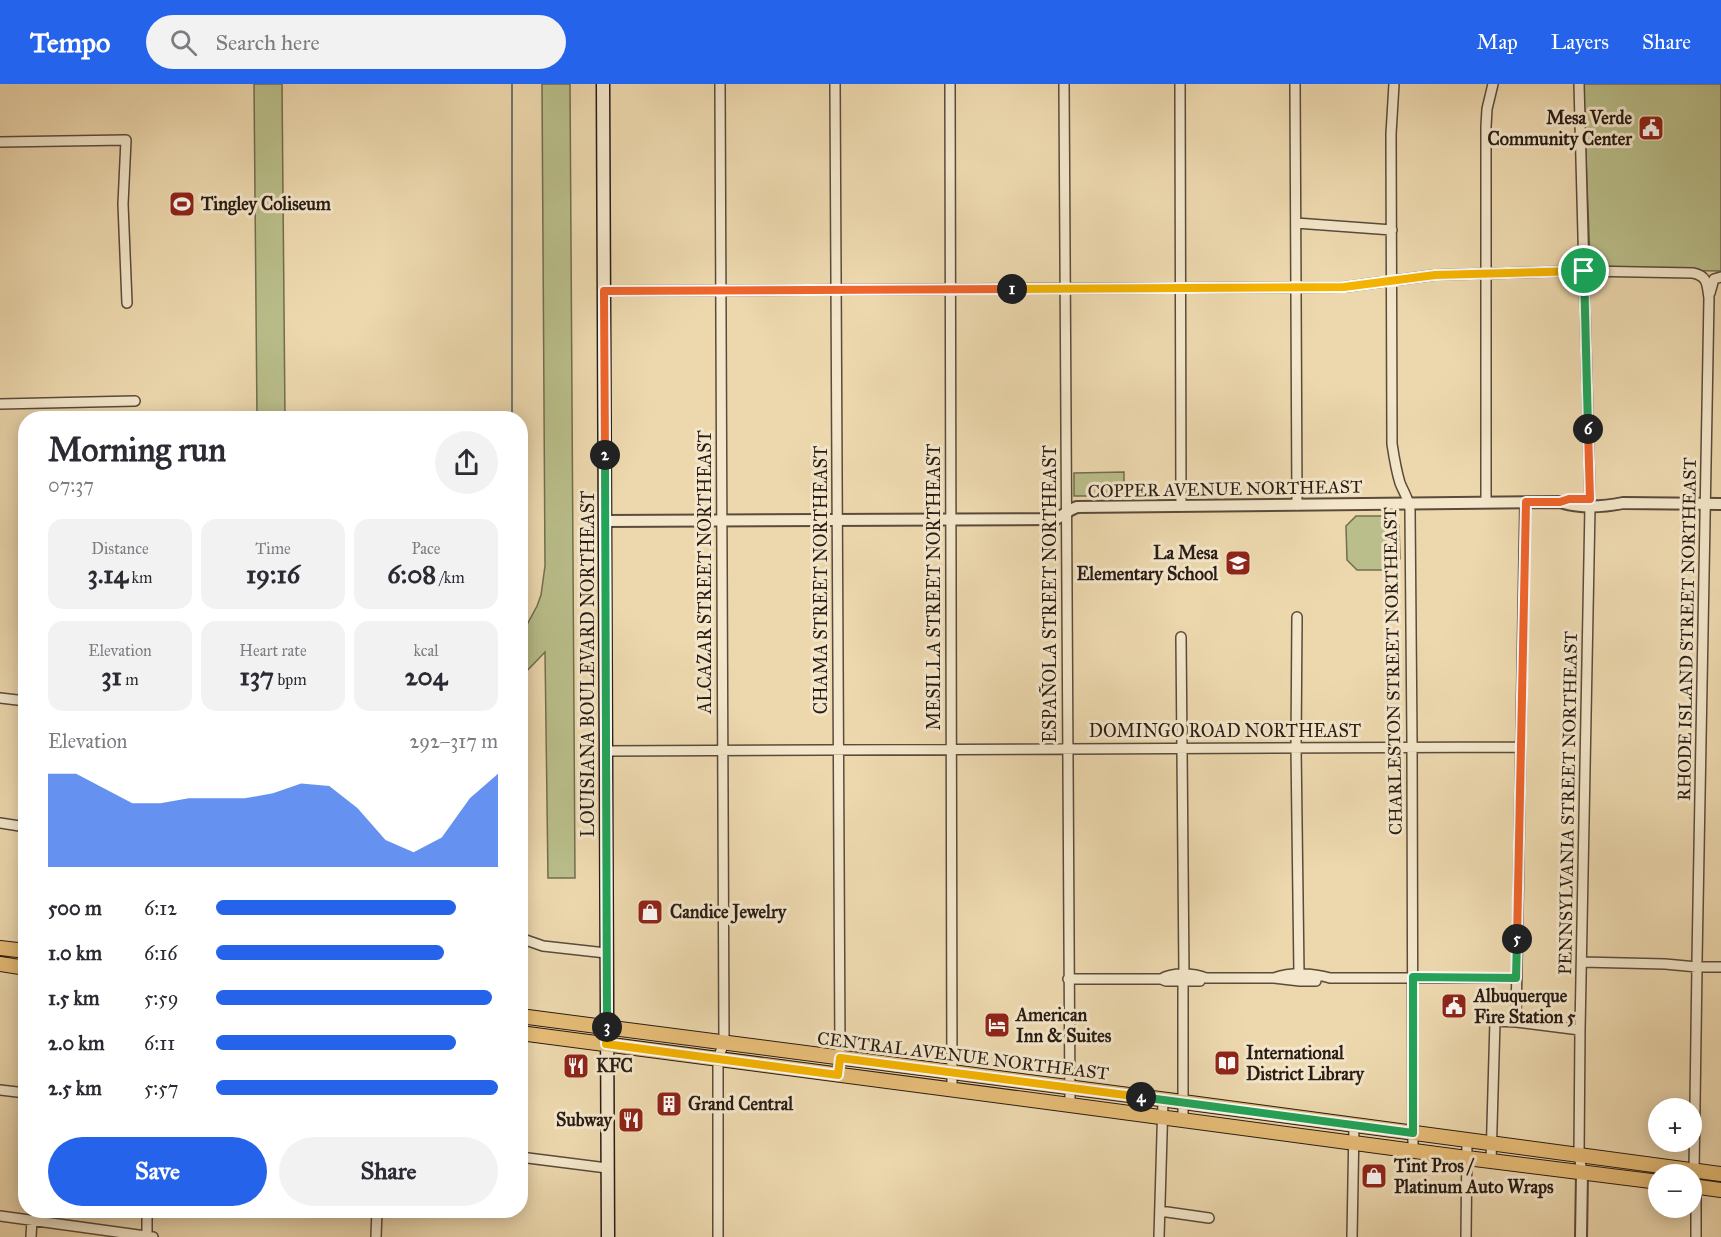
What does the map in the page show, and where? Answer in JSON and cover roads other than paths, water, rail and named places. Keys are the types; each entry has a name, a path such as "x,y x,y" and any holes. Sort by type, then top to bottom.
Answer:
{"main road":[{"name":"LOUISIANA BOULEVARD NORTHEAST","path":"603,84 608,1237"},
{"path":"0,948 18,950"},
{"path":"0,964 18,967"},
{"name":"CENTRAL AVENUE NORTHEAST","path":"528,1017 1648,1165"},
{"path":"528,1034 1648,1181"},
{"name":"CENTRAL AVENUE NORTHEAST","path":"1702,1172 1721,1174"},
{"path":"1702,1188 1721,1190"}],"street":[{"name":"ALCAZAR STREET NORTHEAST","path":"718,1058 724,1042 720,84"},
{"name":"CHAMA STREET NORTHEAST","path":"835,84 840,1058 838,1075"},
{"name":"MESILLA STREET NORTHEAST","path":"950,84 952,1090"},
{"name":"ESPAÑOLA STREET NORTHEAST","path":"1064,84 1070,1105"},
{"path":"1180,84 1181,506"},
{"path":"1295,84 1297,505"},
{"name":"CHARLESTON STREET NORTHEAST","path":"1394,84 1390,134 1392,444 1394,462 1410,504 1413,1151"},
{"path":"1486,502 1486,126 1487,109 1493,84"},
{"name":"PENNSYLVANIA STREET NORTHEAST","path":"1579,84 1590,502 1580,1030 1579,1155 1582,1172"},
{"path":"0,142 126,141 123,204 127,303"},
{"path":"1296,223 1392,230"},
{"path":"604,291 1295,288 1344,287 1435,275 1584,271"},
{"name":"RHODE ISLAND STREET NORTHEAST","path":"1584,271 1701,275 1706,281 1709,298 1694,1164"},
{"name":"RHODE ISLAND STREET NORTHEAST","path":"1709,298 1718,278"},
{"path":"0,404 135,401"},
{"name":"COPPER AVENUE NORTHEAST","path":"605,521 1056,519 1077,507 1560,502 1569,499 1590,502 1611,500 1623,503 1721,504"},
{"path":"1516,1022 1526,502"},
{"path":"1297,617 1299,974"},
{"path":"1181,637 1183,1120"},
{"path":"0,698 18,700"},
{"name":"DOMINGO ROAD NORTHEAST","path":"606,751 1521,747"},
{"path":"0,823 18,826"},
{"path":"528,941 543,946 606,953"},
{"path":"1582,962 1721,965"},
{"path":"1274,978 1299,974 1322,975 1330,978"},
{"path":"1068,979 1161,979 1167,981 1183,978 1200,981 1206,978 1274,978 1322,981 1330,978 1516,978"},
{"path":"1491,1161 1495,1021 1580,1030"},
{"path":"718,1058 718,1237"},
{"path":"0,1090 18,1092"},
{"path":"1159,1237 1163,1100"},
{"path":"1352,1237 1354,1125"},
{"path":"1466,1237 1467,1140"},
{"path":"528,1158 607,1168"},
{"path":"1581,1237 1582,1172"},
{"path":"1160,1211 1209,1218"},
{"path":"0,1216 153,1237"},
{"path":"147,1218 147,1237"},
{"path":"376,1218 376,1237"},
{"name":"RHODE ISLAND STREET NORTHEAST","path":"1695,1218 1696,1237"},
{"path":"31,1237 32,1220"}],"waterway":[{"path":"512,84 512,411"}],"place":[{"name":"Mesa Verde Community Center","path":"1651,128"},
{"name":"Tingley Coliseum","path":"182,204"},
{"name":"La Mesa Elementary School","path":"1238,563"},
{"name":"Candice Jewelry","path":"650,912"},
{"name":"Albuquerque Fire Station 5","path":"1454,1006"},
{"name":"American Inn & Suites","path":"997,1025"},
{"name":"International District Library","path":"1227,1063"},
{"name":"KFC","path":"576,1066"},
{"name":"Grand Central","path":"669,1104"},
{"name":"Subway","path":"631,1120"},
{"name":"Tint Pros / Platinum Auto Wraps","path":"1374,1176"}]}
